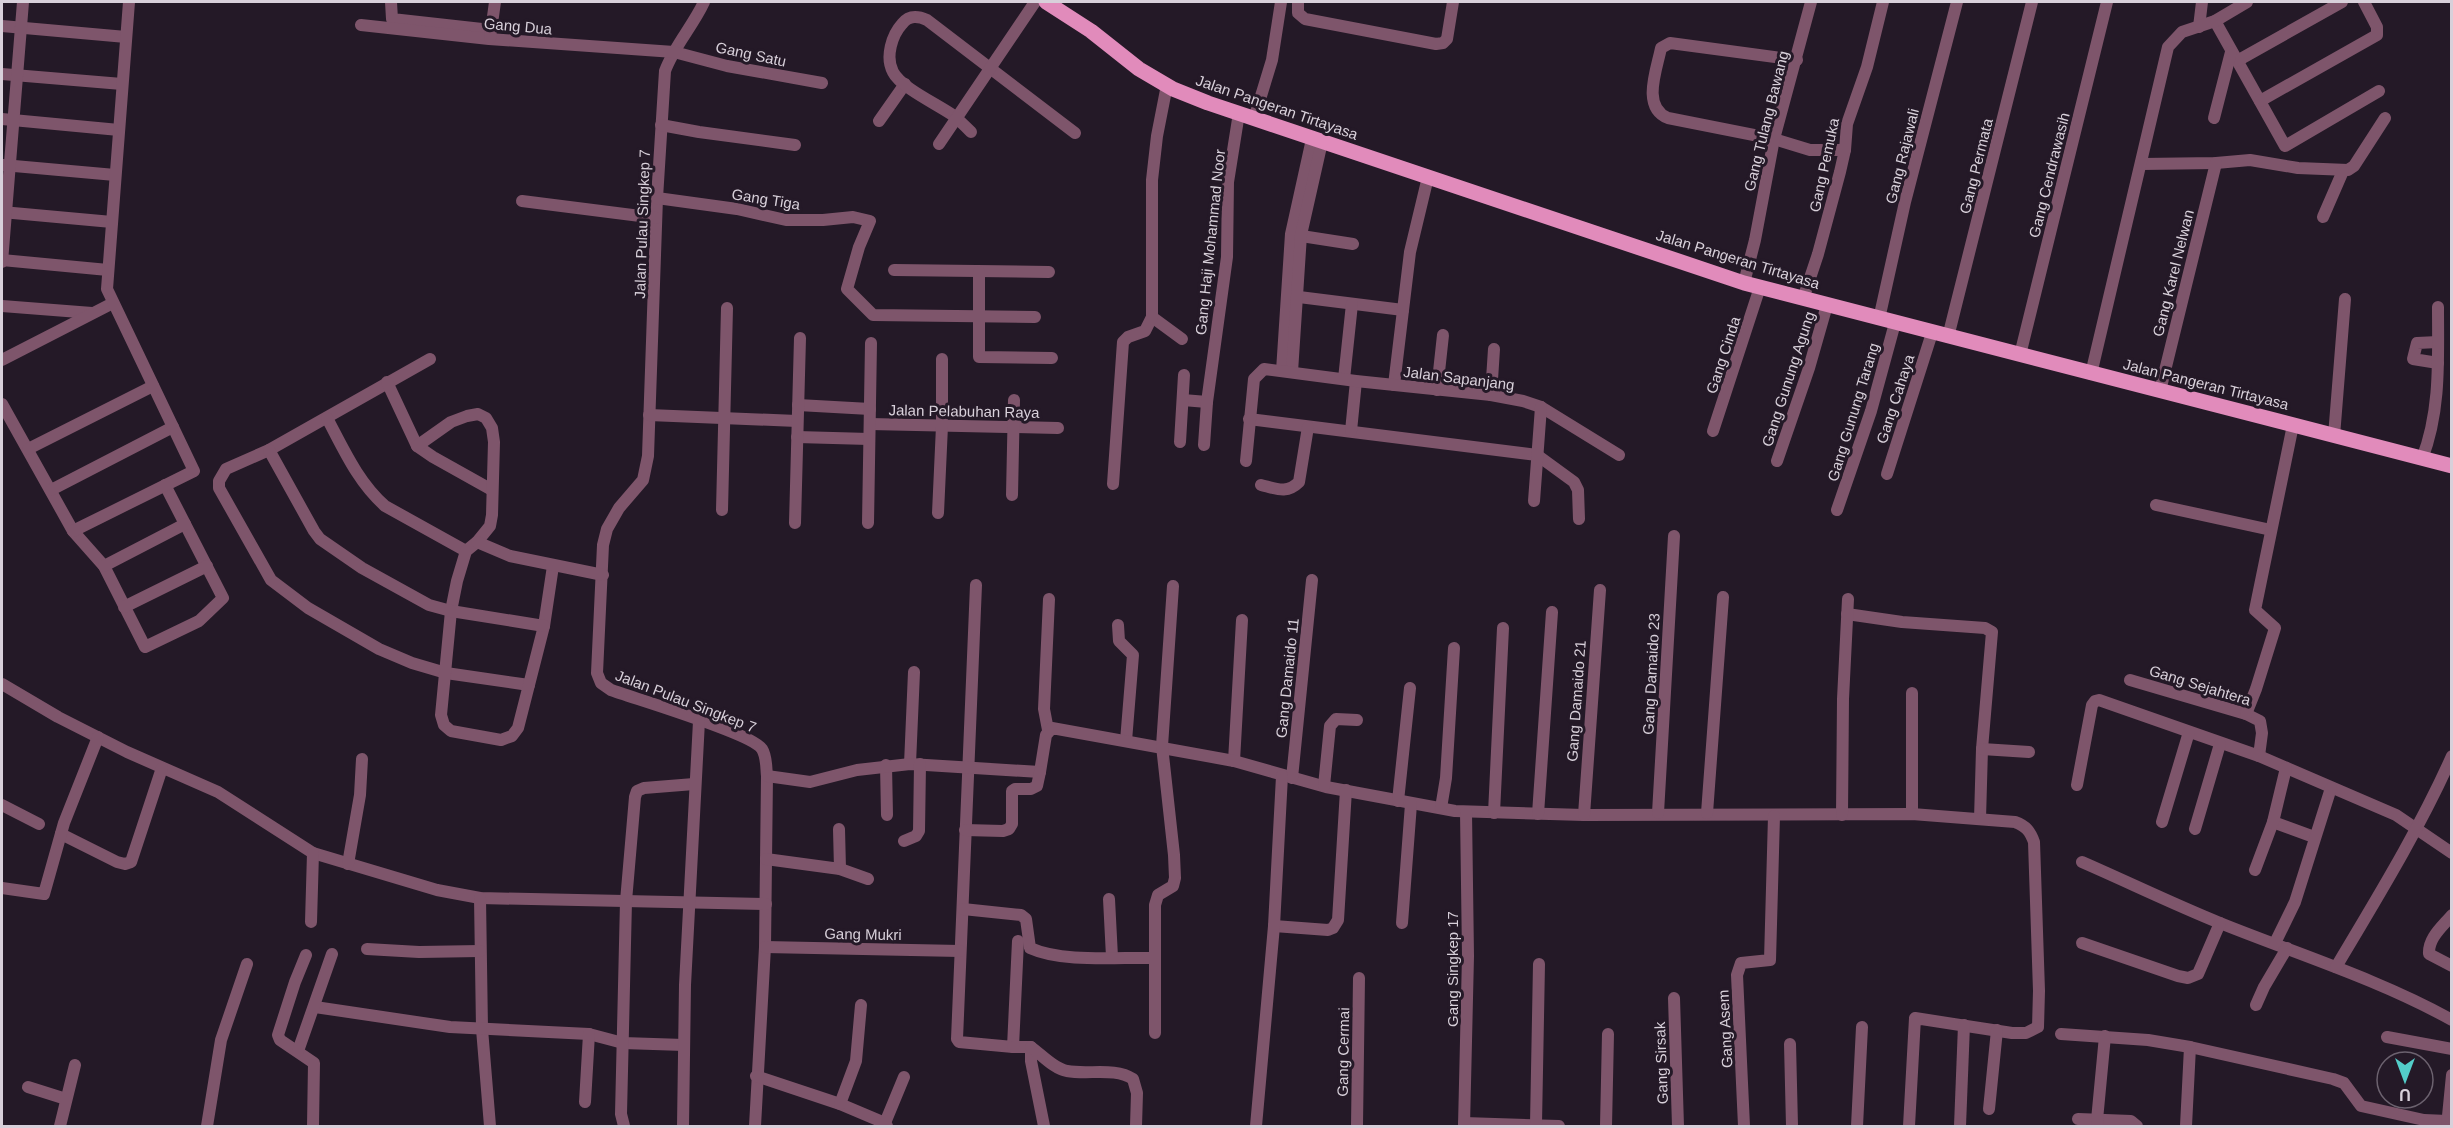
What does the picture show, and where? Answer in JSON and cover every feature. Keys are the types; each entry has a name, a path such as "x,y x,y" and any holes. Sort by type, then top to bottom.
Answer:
{"main road":[{"name":"Jalan Pangeran Tirtayasa","path":"1046,2 1090,31 1139,69 1167,85 1208,103 1744,283 2451,466"}],"street":[{"path":"23,2 17,75 7,120 2,261 108,270"},
{"path":"73,531 194,471 107,289 129,2"},
{"path":"391,2 392,19 490,35 495,2"},
{"name":"Jalan Pulau Singkep 7","path":"704,2 665,71 657,198 646,469 643,480 619,508 607,530 603,545 597,673 601,683 611,690 754,742 762,749 766,760 765,946 755,1126"},
{"path":"939,144 1035,2"},
{"path":"1254,119 1272,60 1281,2"},
{"path":"1298,2 1298,13 1305,19 1436,44 1443,43 1447,39 1453,2"},
{"name":"Gang Tulang Bawang","path":"1744,283 1755,240 1774,139 1811,2"},
{"name":"Gang Pemuka","path":"1803,299 1818,254 1845,150 1847,124 1867,67 1883,2"},
{"name":"Gang Rajawali","path":"1879,319 1905,202 1957,2"},
{"name":"Gang Permata","path":"1948,337 2032,2"},
{"name":"Gang Cendrawasih","path":"2020,355 2107,2"},
{"path":"2199,27 2202,2"},
{"path":"2091,374 2169,47 2182,32 2215,21 2247,2"},
{"path":"2260,101 2377,35 2378,27 2364,2"},
{"path":"2214,117 2234,57 2337,3"},
{"path":"972,132 956,117 905,84 893,72 890,56 892,40 902,23 909,18 919,17 927,20 1075,133"},
{"path":"2215,21 2285,146 2379,92"},
{"name":"Gang Dua","path":"361,25 674,52"},
{"path":"2,26 126,38"},
{"path":"1797,60 1670,43 1661,48 1653,87 1653,105 1661,115 1774,139 1810,150 1845,150"},
{"name":"Gang Satu","path":"674,52 738,68 822,83"},
{"path":"2,74 122,84"},
{"path":"879,121 905,84"},
{"path":"1113,484 1123,342 1128,337 1144,332 1152,317 1152,180 1157,136 1167,85"},
{"name":"Gang Haji Mohammad Noor","path":"1204,445 1207,402 1227,256 1228,182 1239,113"},
{"path":"2142,164 2250,160 2298,168 2343,171 2354,166 2385,117"},
{"path":"7,120 119,130"},
{"path":"661,124 699,132 795,145"},
{"path":"1246,461 1254,379 1264,369 1287,372 1296,235 1317,140"},
{"name":"Gang Karel Nelwan","path":"2160,391 2216,163"},
{"path":"5,165 115,175"},
{"path":"2323,218 2343,171"},
{"path":"1394,385 1410,252 1428,177"},
{"name":"Gang Tiga","path":"657,198 737,209 786,220 853,217 870,221 859,247 847,289 873,315 979,316"},
{"path":"522,201 657,218"},
{"path":"4,213 112,222"},
{"path":"1296,235 1353,244"},
{"path":"894,270 1049,272"},
{"path":"979,272 979,357 1052,358"},
{"name":"Gang Cinda","path":"1713,431 1760,287"},
{"path":"1292,296 1403,310"},
{"path":"2334,436 2345,299"},
{"path":"2,360 113,303"},
{"path":"1351,431 1352,304"},
{"name":"Gang Gunung Agung","path":"1777,461 1809,368 1827,305"},
{"path":"2,306 92,313"},
{"path":"2422,459 2431,435 2436,410 2438,307"},
{"path":"722,510 727,308"},
{"path":"979,316 1035,316"},
{"path":"1152,317 1182,339"},
{"name":"Gang Gunung Tarang","path":"1837,510 1865,432 1895,323"},
{"name":"Gang Cahaya","path":"1887,474 1932,333"},
{"path":"1437,390 1443,335"},
{"path":"795,523 800,338"},
{"path":"2438,342 2417,343 2413,359 2438,363"},
{"path":"868,523 871,344"},
{"path":"1491,395 1494,349"},
{"path":"430,359 269,450 226,470 219,481 219,488 271,580 308,608 379,649 446,673 529,685"},
{"path":"938,513 942,359"},
{"name":"Jalan Sapanjang","path":"1287,372 1491,395 1523,401 1541,407 1619,455"},
{"path":"1180,442 1184,375"},
{"path":"387,382 417,446 433,458 492,490"},
{"path":"28,449 153,386"},
{"path":"1012,495 1014,400"},
{"path":"1183,400 1207,402"},
{"path":"2,404 73,531 104,566 145,647 199,621 223,598 165,485"},
{"name":"Jalan Pelabuhan Raya","path":"798,405 870,409"},
{"path":"1534,501 1541,407"},
{"path":"417,446 451,422 478,414 486,418 492,428 494,442 490,526 466,551 451,611 441,715 444,725 451,732 501,740 512,736 518,728 544,626 553,566"},
{"path":"649,416 796,421"},
{"path":"327,418 359,477 375,497 385,506 466,551"},
{"path":"1249,419 1537,455 1575,483 1578,490 1579,519"},
{"name":"Jalan Pelabuhan Raya","path":"870,424 1058,428"},
{"path":"2246,714 2275,628 2255,610 2293,425"},
{"path":"51,490 173,427"},
{"path":"1262,485 1285,491 1293,488 1299,482 1308,427"},
{"path":"797,437 869,439"},
{"path":"269,450 320,539 389,584 429,605 451,611 544,626"},
{"path":"2156,505 2271,530"},
{"path":"104,566 185,524"},
{"name":"Gang Damaido 23","path":"1658,813 1674,536"},
{"path":"477,542 498,552 553,566 603,575"},
{"path":"124,607 207,566"},
{"name":"Gang Damaido 11","path":"1256,1126 1287,777 1312,580"},
{"path":"976,585 957,1039 962,1043 1031,1047 1058,1068 1066,1071 1114,1073 1133,1079 1137,1093 1136,1126"},
{"path":"1155,1033 1156,899 1173,886 1175,878 1162,746 1173,586"},
{"name":"Gang Damaido 21","path":"1584,815 1600,590"},
{"path":"1707,813 1723,597"},
{"path":"966,830 1003,831 1009,829 1012,824 1012,791 1031,789 1036,786 1040,772 1049,599"},
{"path":"1842,815 1843,699 1848,599"},
{"path":"1538,814 1552,612"},
{"path":"1847,614 1985,628 1992,632 1982,749 1980,819"},
{"path":"1234,761 1242,620"},
{"path":"1118,625 1119,641 1133,655 1126,741"},
{"path":"1494,813 1503,628"},
{"path":"1441,808 1446,778 1454,648"},
{"path":"904,841 916,836 919,831 915,764 914,672"},
{"name":"Gang Sejahtera","path":"2130,680 2246,714 2260,721 2262,725 2259,756"},
{"path":"2,684 58,717 162,768 218,792 313,853 437,890 480,898 766,904"},
{"path":"1402,923 1410,688"},
{"path":"1911,693 1912,814"},
{"path":"2077,785 2095,700 2107,702 2259,756 2396,815 2451,853"},
{"path":"1324,786 1330,726 1336,719 1357,720"},
{"path":"683,1126 688,903 699,721"},
{"path":"1042,721 1052,728 1162,746 1234,761 1324,786 1466,812 1584,815 1707,813 1774,816 1912,814 2015,822 2025,826 2030,831 2034,842 2038,1027 2026,1033 1915,1018 1909,1126"},
{"path":"2162,822 2189,732"},
{"path":"2,888 44,894 61,834 98,737"},
{"path":"2195,829 2220,744"},
{"path":"1982,749 2029,752"},
{"path":"2336,968 2430,804 2451,756"},
{"path":"348,864 359,802 363,759"},
{"path":"767,776 810,782 886,765 915,764 1040,772"},
{"path":"886,765 887,815"},
{"path":"61,834 117,862 125,864 131,862 162,768"},
{"path":"2255,870 2273,822 2286,768"},
{"path":"624,1126 621,1114 626,901 635,798 637,791 645,788 694,784"},
{"path":"2256,1005 2281,946 2331,788"},
{"path":"1274,926 1328,930 1336,925 1346,790"},
{"path":"2,805 39,824"},
{"name":"Gang Singkep 17","path":"1464,1125 1468,956 1466,812"},
{"name":"Gang Asem","path":"1744,1126 1737,975 1741,963 1770,960 1771,957 1774,816"},
{"path":"2273,822 2314,837"},
{"path":"839,829 840,869"},
{"path":"311,922 313,853"},
{"path":"766,859 840,869 868,879"},
{"path":"2082,862 2220,923 2418,1002 2451,1020"},
{"path":"480,898 482,1029 490,1126"},
{"path":"1109,899 1112,957"},
{"path":"963,909 1020,915 1026,919 1029,948 1038,952 1070,956 1155,958"},
{"path":"2451,915 2430,941 2428,949 2429,954 2434,958 2451,966"},
{"path":"2082,943 2178,976 2194,977 2198,974 2220,923"},
{"path":"1013,1047 1018,941"},
{"name":"Gang Mukri","path":"765,946 960,951"},
{"path":"367,949 419,952 480,951"},
{"path":"298,1051 332,954"},
{"path":"306,955 278,1032 280,1040 314,1063 313,1126"},
{"path":"207,1126 221,1040 247,964"},
{"path":"1536,1124 1539,964"},
{"name":"Gang Cermai","path":"1357,1126 1359,978"},
{"name":"Gang Sirsak","path":"1674,998 1678,1126"},
{"path":"840,1104 856,1061 861,1005"},
{"path":"315,1007 450,1027 590,1034 623,1043 684,1045"},
{"path":"1960,1126 1964,1025"},
{"path":"1857,1126 1862,1027"},
{"path":"1989,1110 1997,1030"},
{"path":"585,1102 590,1034"},
{"path":"1606,1126 1608,1034"},
{"path":"2061,1034 2148,1040 2190,1047 2344,1083 2356,1101 2368,1108 2447,1124 2451,1075"},
{"path":"2097,1123 2105,1036"},
{"path":"2387,1037 2451,1049"},
{"path":"1790,1044 1792,1126"},
{"path":"1031,1047 1031,1061 1044,1126"},
{"path":"2186,1126 2190,1047"},
{"path":"60,1126 75,1065"},
{"path":"756,1076 840,1104 886,1125 904,1077"},
{"path":"28,1087 66,1099"},
{"path":"2078,1119 2097,1123 2132,1121 2138,1126"},
{"path":"1464,1125 1559,1126"}]}
